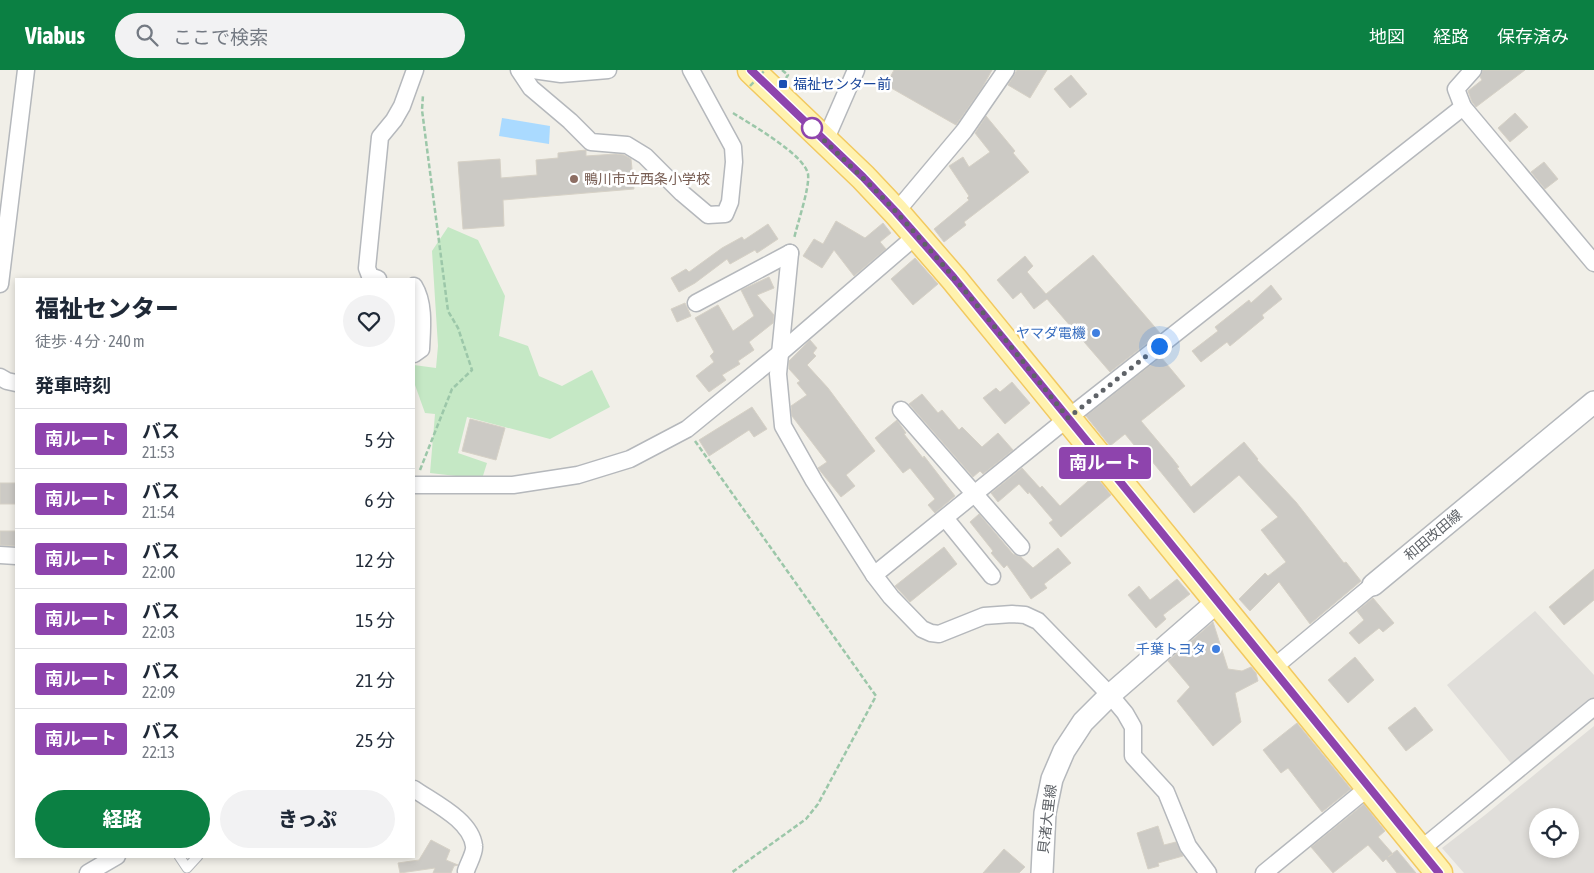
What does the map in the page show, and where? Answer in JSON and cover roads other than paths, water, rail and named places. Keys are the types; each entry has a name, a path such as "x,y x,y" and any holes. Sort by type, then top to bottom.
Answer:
{"main road":[{"path":"751,78 825,141 917,235 993,324 1439,873"}],"street":[{"path":"0,284 26,70"},
{"path":"375,278 370,276 367,268 380,137 394,120 402,106 415,70"},
{"path":"519,70 531,88 570,121 591,142 628,145 708,215 725,214 730,202 734,162 732,147 691,70"},
{"path":"533,70 561,74 608,70"},
{"path":"825,141 856,70"},
{"path":"896,212 964,131 1006,70"},
{"path":"1473,70 1456,89 1463,107 1594,263"},
{"path":"874,575 1068,418 1463,107"},
{"path":"415,485 513,485 578,475 630,459 687,429 780,353 917,235"},
{"path":"696,304 790,253 778,374 783,426 814,481 874,575 890,597 922,629 931,633 939,634 984,616 1012,614 1025,615 1038,621 1051,632 1110,695 1133,727 1133,756 1166,792 1188,846 1208,873"},
{"path":"415,288 422,319 421,349 415,353"},
{"path":"0,377 15,383"},
{"name":"和田改田線","path":"1273,668 1594,402"},
{"path":"901,410 1021,548"},
{"path":"945,518 992,576"},
{"path":"0,555 15,556"},
{"name":"貝渚大里線","path":"1042,873 1045,812 1052,779 1064,750 1083,722 1110,695 1218,601"},
{"path":"1420,850 1594,707"},
{"path":"1264,873 1369,787"},
{"path":"415,790 458,819 470,832 474,848 465,872"},
{"path":"88,873 114,858"}],"lane":[{"path":"180,858 187,868 196,858"}],"water":[{"path":"502,118 550,126 549,144 499,136"}],"place":[{"name":"福祉センター前","path":"783,84"},
{"name":"鴨川市立西条小学校","path":"574,179"},
{"name":"ヤマダ電機","path":"1096,333"},
{"name":"千葉トヨタ","path":"1216,649"}]}
